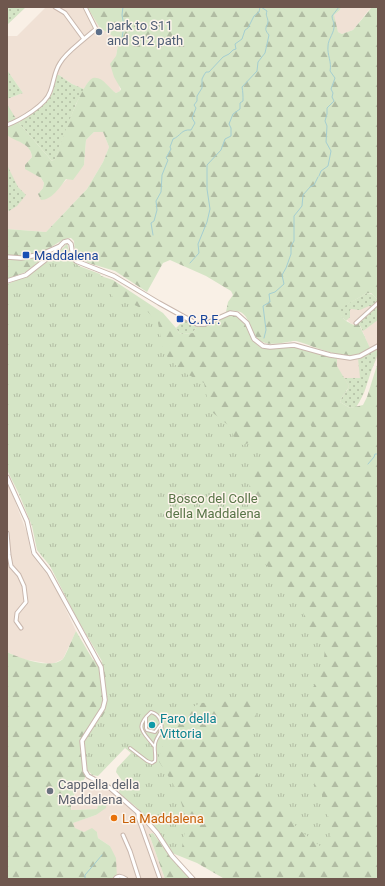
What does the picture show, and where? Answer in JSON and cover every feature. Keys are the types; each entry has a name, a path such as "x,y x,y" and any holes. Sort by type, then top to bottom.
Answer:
{"street":[{"path":"55,7 65,13 84,39"},
{"path":"7,125 23,118 48,97 60,62 96,29 85,7"},
{"path":"7,281 29,273 58,250 64,242 68,241 71,244 73,257 76,261 114,276 197,324 205,324 230,313 237,314 248,323 254,339 263,346 294,345 330,355 350,358 360,356 378,346"},
{"path":"7,257 21,258 42,254 60,246"},
{"path":"356,323 378,303"},
{"path":"7,477 27,521 34,553 52,577 101,667 106,695 103,708 83,736 82,741 85,771 90,778 110,788 133,807 153,827 172,856 193,879"},
{"path":"7,533 11,566 19,575 24,586 26,602 17,613 16,621 21,628"},
{"path":"130,748 147,761 152,763 155,759 154,746 161,730 161,723 158,715 153,712 146,717 142,724 142,732 154,746"},
{"path":"146,717 146,728 150,731 156,731 161,723"},
{"path":"138,812 138,817 160,879"},
{"path":"123,835 139,879"},
{"path":"115,879 120,876 126,879"}],"shaded area":[{"path":"46,7 87,7 100,28 119,40 116,56 120,91 116,93 105,83 89,81 84,89 72,84 59,75 52,94 47,100 28,116 7,128 7,99 23,93 7,70 7,36 17,36"},
{"path":"341,7 373,7 353,30 342,34 338,32 334,18 334,15 340,10"},
{"path":"94,132 103,132 109,147 103,162 87,189 46,232 7,229 7,135 21,142 30,149 32,157 25,165 25,168 41,178 44,183 43,188 38,194 51,196 67,179 84,165 86,140"},
{"path":"378,300 378,356 371,370 364,393 356,407 337,366 337,358 360,358 371,351 359,323 354,325 350,323 340,312"},
{"path":"7,483 27,533 31,554 53,582 76,631 63,659 52,664 22,659 7,652"},
{"path":"84,781 99,784 112,791 142,819 153,833 149,834 165,879 117,879 110,846 98,838 97,832 84,832 74,828 72,823 96,815 107,803 98,805 97,809 71,810 77,788"}],"green space":[{"path":"7,7 26,7 7,25"},
{"path":"87,7 341,7 340,10 334,15 338,32 342,34 353,30 372,7 378,7 378,300 371,293 367,293 341,308 340,311 344,319 354,325 358,322 370,348 358,355 350,356 333,353 296,341 273,344 263,342 255,336 245,315 234,311 226,312 228,302 233,295 231,291 206,276 170,260 163,263 147,292 115,271 82,261 75,254 74,241 71,238 61,241 45,251 36,254 26,256 7,255 7,229 46,232 87,189 103,162 109,147 103,132 94,132 86,140 84,165 73,180 66,179 49,198 41,200 38,194 43,188 44,183 41,178 25,169 25,165 32,157 31,152 22,143 7,135 7,104 18,122 52,161 55,159 77,102 88,82 93,78 97,78 103,81 116,93 120,91 121,89 114,77 110,64 116,56 119,40 100,28"},
{"path":"7,70 23,93 7,99"},
{"path":"57,75 84,89 76,104 55,159 52,161 18,122 28,116 52,94"},
{"path":"7,165 18,187 26,195 17,206 9,211 7,209"},
{"path":"67,243 71,259 79,266 100,274 115,301 120,298 147,311 158,323 164,353 181,371 204,383 209,407 212,412 228,425 236,440 242,445 260,442 270,451 270,457 251,473 248,499 258,519 252,530 261,559 301,603 307,629 325,648 323,667 306,702 310,722 309,761 315,786 322,794 322,807 332,822 329,853 298,829 268,791 254,769 249,749 258,704 246,700 201,703 172,717 158,760 177,790 187,820 182,847 172,853 158,831 135,806 118,793 123,785 123,782 116,772 117,768 131,753 125,748 98,776 92,775 88,770 84,741 100,721 105,712 109,693 103,663 75,615 50,566 37,550 32,526 7,470 7,284 23,278 32,272 60,251"},
{"path":"54,250 26,272 7,279 7,259 31,259 42,256"},
{"name":"Bosco del Colle della Maddalena","path":"42,268 80,269 113,280 163,313 179,333 193,333 197,326 202,326 226,316 235,316 244,321 254,341 262,348 268,349 294,346 337,358 337,366 349,386 340,402 350,408 363,405 378,362 378,879 222,879 223,878 197,863 172,853 156,756 164,717 90,769 73,798 71,810 97,809 98,805 107,803 106,808 96,815 73,823 75,828 84,832 92,828 97,832 98,838 110,846 116,858 117,879 7,879 7,652 35,662 58,662 63,659 76,631 93,660 103,662 64,576 7,285"},
{"path":"367,293 373,295 378,302 372,307 369,306 360,310 351,309 350,317 346,321 340,315 340,308"},
{"path":"378,304 378,320 363,331 358,322"},
{"path":"184,320 197,326 193,333 179,333 176,328"},
{"path":"378,348 362,398 356,407 350,408 340,402 349,386 344,378 360,378 358,358"},
{"path":"309,422 314,431 307,433 302,425"},
{"path":"153,833 170,856 191,879 165,879 149,834"}],"waterway":[{"path":"122,38 124,26 122,15 123,7"},
{"path":"153,235 151,223 154,221 157,210 156,201 161,192 162,175 168,160 166,158 171,149 170,147 173,139 183,132 191,130 195,123 192,118 196,108 194,105 202,88 202,79 204,75 206,72 209,72 223,57 236,49 235,44 242,39 245,30 248,28 254,16 259,12 260,7"},
{"path":"190,263 199,253 198,244 207,222 210,209 207,189 207,165 221,150 225,139 231,136 231,128 229,124 233,114 240,109 240,103 243,101 242,87 257,71 258,62 265,53 269,35 266,29 268,20 266,14 267,11 261,7"},
{"path":"319,176 321,171 328,166 331,151 326,142 327,126 325,121 327,108 334,101 331,89 335,78 330,71 328,46 334,28 332,16 339,7"},
{"path":"264,338 266,330 263,306 270,302 269,294 275,292 284,284 282,275 291,254 291,246 294,241 294,216 302,206 303,195 310,187 314,185 318,177"},
{"path":"368,464 375,454 378,454"},
{"path":"85,879 85,875 102,855"}],"place":[{"name":"park to S11 and S12 path","path":"99,32"},
{"name":"Maddalena","path":"26,255"},
{"name":"C.R.F.","path":"180,319"},
{"name":"Faro della Vittoria","path":"152,725"},
{"name":"Cappella della Maddalena","path":"50,791"},
{"name":"La Maddalena","path":"114,818"}]}
